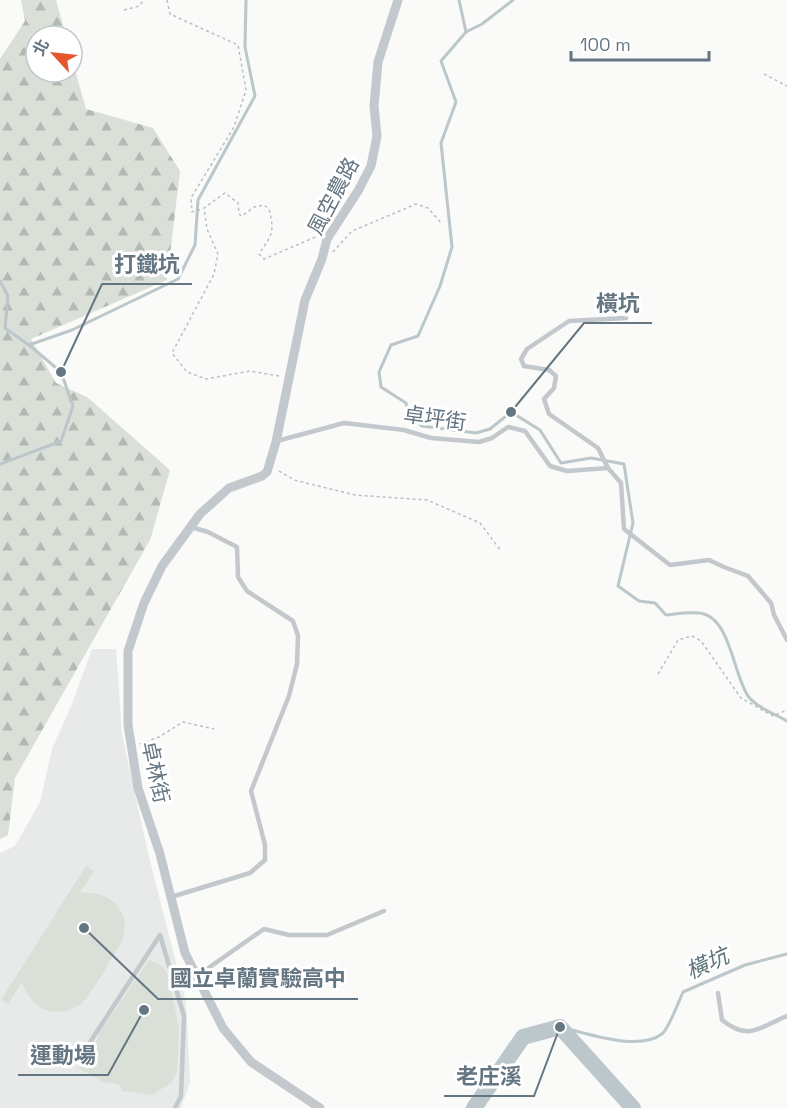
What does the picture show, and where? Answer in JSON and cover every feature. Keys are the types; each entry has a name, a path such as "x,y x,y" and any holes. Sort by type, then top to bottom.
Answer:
{"street":[{"name":"風空農路","path":"276,442 305,300 322,259 327,239 371,166 377,136 374,106 378,62 398,0"},
{"path":"268,465 276,442"},
{"name":"卓林街","path":"268,465 267,472 262,476 229,488 200,514 162,566 144,603 128,651 128,725 138,788 160,854 185,953 222,1028 251,1062 320,1108"}],"lane":[{"path":"626,318 569,321 527,350 521,359 524,366 549,370 556,376 554,388 544,399 549,414 598,448 608,468 621,483 624,529 669,566 709,560 748,576 771,603 774,615 787,640"},
{"name":"卓坪街","path":"276,442 344,423 404,430 431,438 479,442 492,438 508,427 525,431 550,466 567,471 608,468"},
{"path":"171,897 250,873 265,860 265,845 251,791 289,696 297,664 298,636 293,621 247,591 238,577 237,547 208,532 190,527"},
{"path":"196,976 264,928 289,935 327,935 384,911"},
{"path":"81,1056 160,934 184,1016 181,1096 176,1108"},
{"path":"717,993 722,1020 732,1028 752,1033 787,1016"}],"path":[{"path":"124,10 140,6 144,0"},
{"path":"167,0 171,14 238,45 246,90 234,127 191,198 192,212 204,208 225,193 238,203 239,214 242,216 254,207 264,205 269,209 273,224 271,238 259,254 264,259 334,229"},
{"path":"764,74 787,86"},
{"path":"322,259 337,250 352,231 416,204 428,208 442,224"},
{"path":"204,208 207,229 218,254 214,274 172,353 187,372 206,379 250,371 289,378"},
{"path":"268,465 294,480 323,488 355,495 427,500 480,523 501,551"},
{"path":"658,674 678,640 692,636 701,640 741,698 773,716 787,710"},
{"path":"132,747 159,737 183,722 214,729"}],"shaded area":[{"path":"92,649 116,649 122,734 148,853 186,1002 190,1082 181,1108 0,1108 0,853 15,846 40,802 52,749 72,704"}],"green space":[{"path":"21,0 56,0 63,24 24,24 24,84 79,84 86,109 153,128 180,171 167,280 31,339 56,383 87,397 170,470 150,540 15,778 8,835 0,839 0,59 25,21"},
{"path":"86,866 94,871 80,893 101,895 110,899 122,913 124,922 121,943 101,977 78,1006 67,1011 50,1011 37,1005 28,995 22,982 8,1004 1,1000"},
{"path":"149,960 162,966 167,973 179,1028 177,1071 172,1082 152,1095 122,1091 120,1085 103,1082 79,1068 98,1035"}],"waterway":[{"path":"29,345 72,330 178,279 195,245 198,200 255,96 245,47 246,0"},
{"name":"橫坑","path":"459,0 466,32 441,61 456,102 441,143 452,247 440,286 418,336 391,345 379,372 381,387 406,403 408,415 422,426 476,433 490,429 511,412 540,430 561,463 591,458 624,464 633,523 618,586 639,601 655,603 666,615 698,613 709,616 724,634 748,696 761,707 787,721"},
{"path":"466,32 482,24 513,0"},
{"path":"0,281 8,296 5,328 61,372 73,406 61,441 0,464"},
{"name":"橫坑","path":"560,1027 598,1037 626,1041 652,1039 665,1031 683,992 745,965 787,954"},
{"path":"474,1108 523,1037 560,1027 633,1108"}],"place":[{"name":"打鐵坑","path":"61,372"},
{"name":"橫坑","path":"511,412"},
{"name":"國立卓蘭實驗高中","path":"84,928"},
{"name":"運動場","path":"144,1010"},
{"name":"老庄溪","path":"560,1027"}]}
